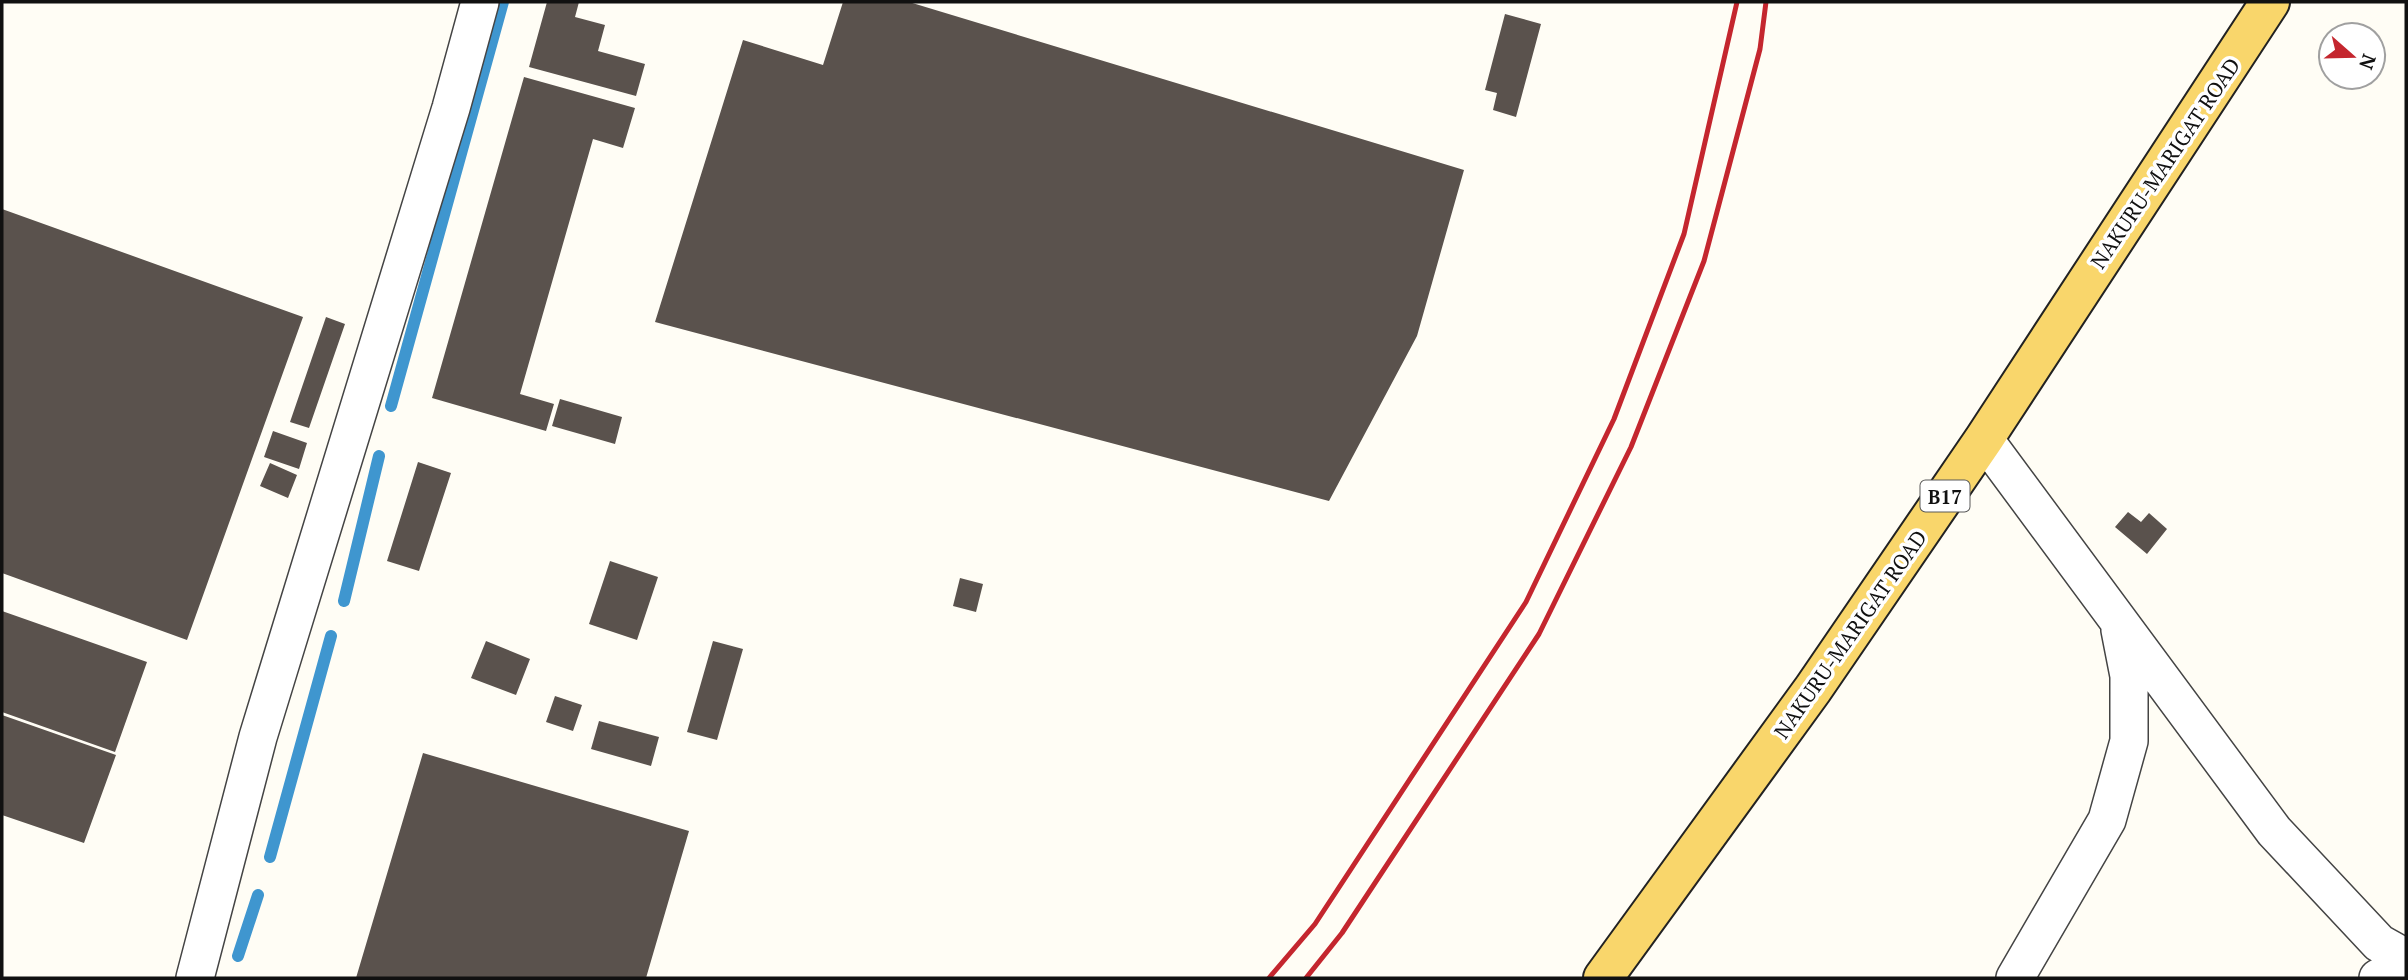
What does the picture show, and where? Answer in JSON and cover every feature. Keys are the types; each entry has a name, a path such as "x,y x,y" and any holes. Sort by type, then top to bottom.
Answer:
{"main road":[{"name":"NAKURU-MARIGAT ROAD","path":"1603,978 1814,689 1984,439 2270,2"}],"street":[{"path":"195,978 258,737 451,108 480,2"},
{"path":"1984,439 2274,831 2379,943 2406,960 2378,978"},
{"path":"2015,978 2107,820 2129,741 2129,676 2118,622"}],"building":[{"path":"547,2 579,2 575,17 605,25 598,51 645,64 636,96 529,67"},
{"path":"843,2 909,2 1464,170 1417,336 1329,501 655,322 743,40 823,65"},
{"path":"1505,14 1541,24 1516,117 1493,110 1497,93 1485,90"},
{"path":"524,77 635,108 623,148 593,139 520,394 554,404 546,431 432,398"},
{"path":"2,209 303,317 187,640 2,573"},
{"path":"326,317 345,324 309,428 290,422"},
{"path":"560,399 622,417 615,444 552,426"},
{"path":"273,431 307,443 299,469 264,457"},
{"path":"418,462 451,473 419,571 387,561"},
{"path":"270,463 297,475 288,498 260,486"},
{"path":"2128,512 2141,522 2149,513 2167,529 2147,554 2115,527"},
{"path":"610,561 658,577 637,640 589,624"},
{"path":"960,578 983,584 976,612 953,606"},
{"path":"2,611 147,662 115,752 2,712"},
{"path":"486,641 530,659 516,695 471,678"},
{"path":"713,641 743,649 717,740 687,732"},
{"path":"555,696 582,705 573,731 546,722"},
{"path":"2,715 116,755 84,843 2,815"},
{"path":"599,721 659,737 651,766 591,749"},
{"path":"423,753 689,831 646,978 356,978"}],"waterway":[{"path":"391,406 503,2"},
{"path":"344,601 379,456"},
{"path":"270,857 331,636"},
{"path":"238,956 258,895"}],"railway":[{"path":"1269,978 1315,924 1526,602 1614,419 1684,234 1737,2"},
{"path":"1306,978 1342,933 1539,634 1631,447 1704,261 1760,49 1766,2"}]}
